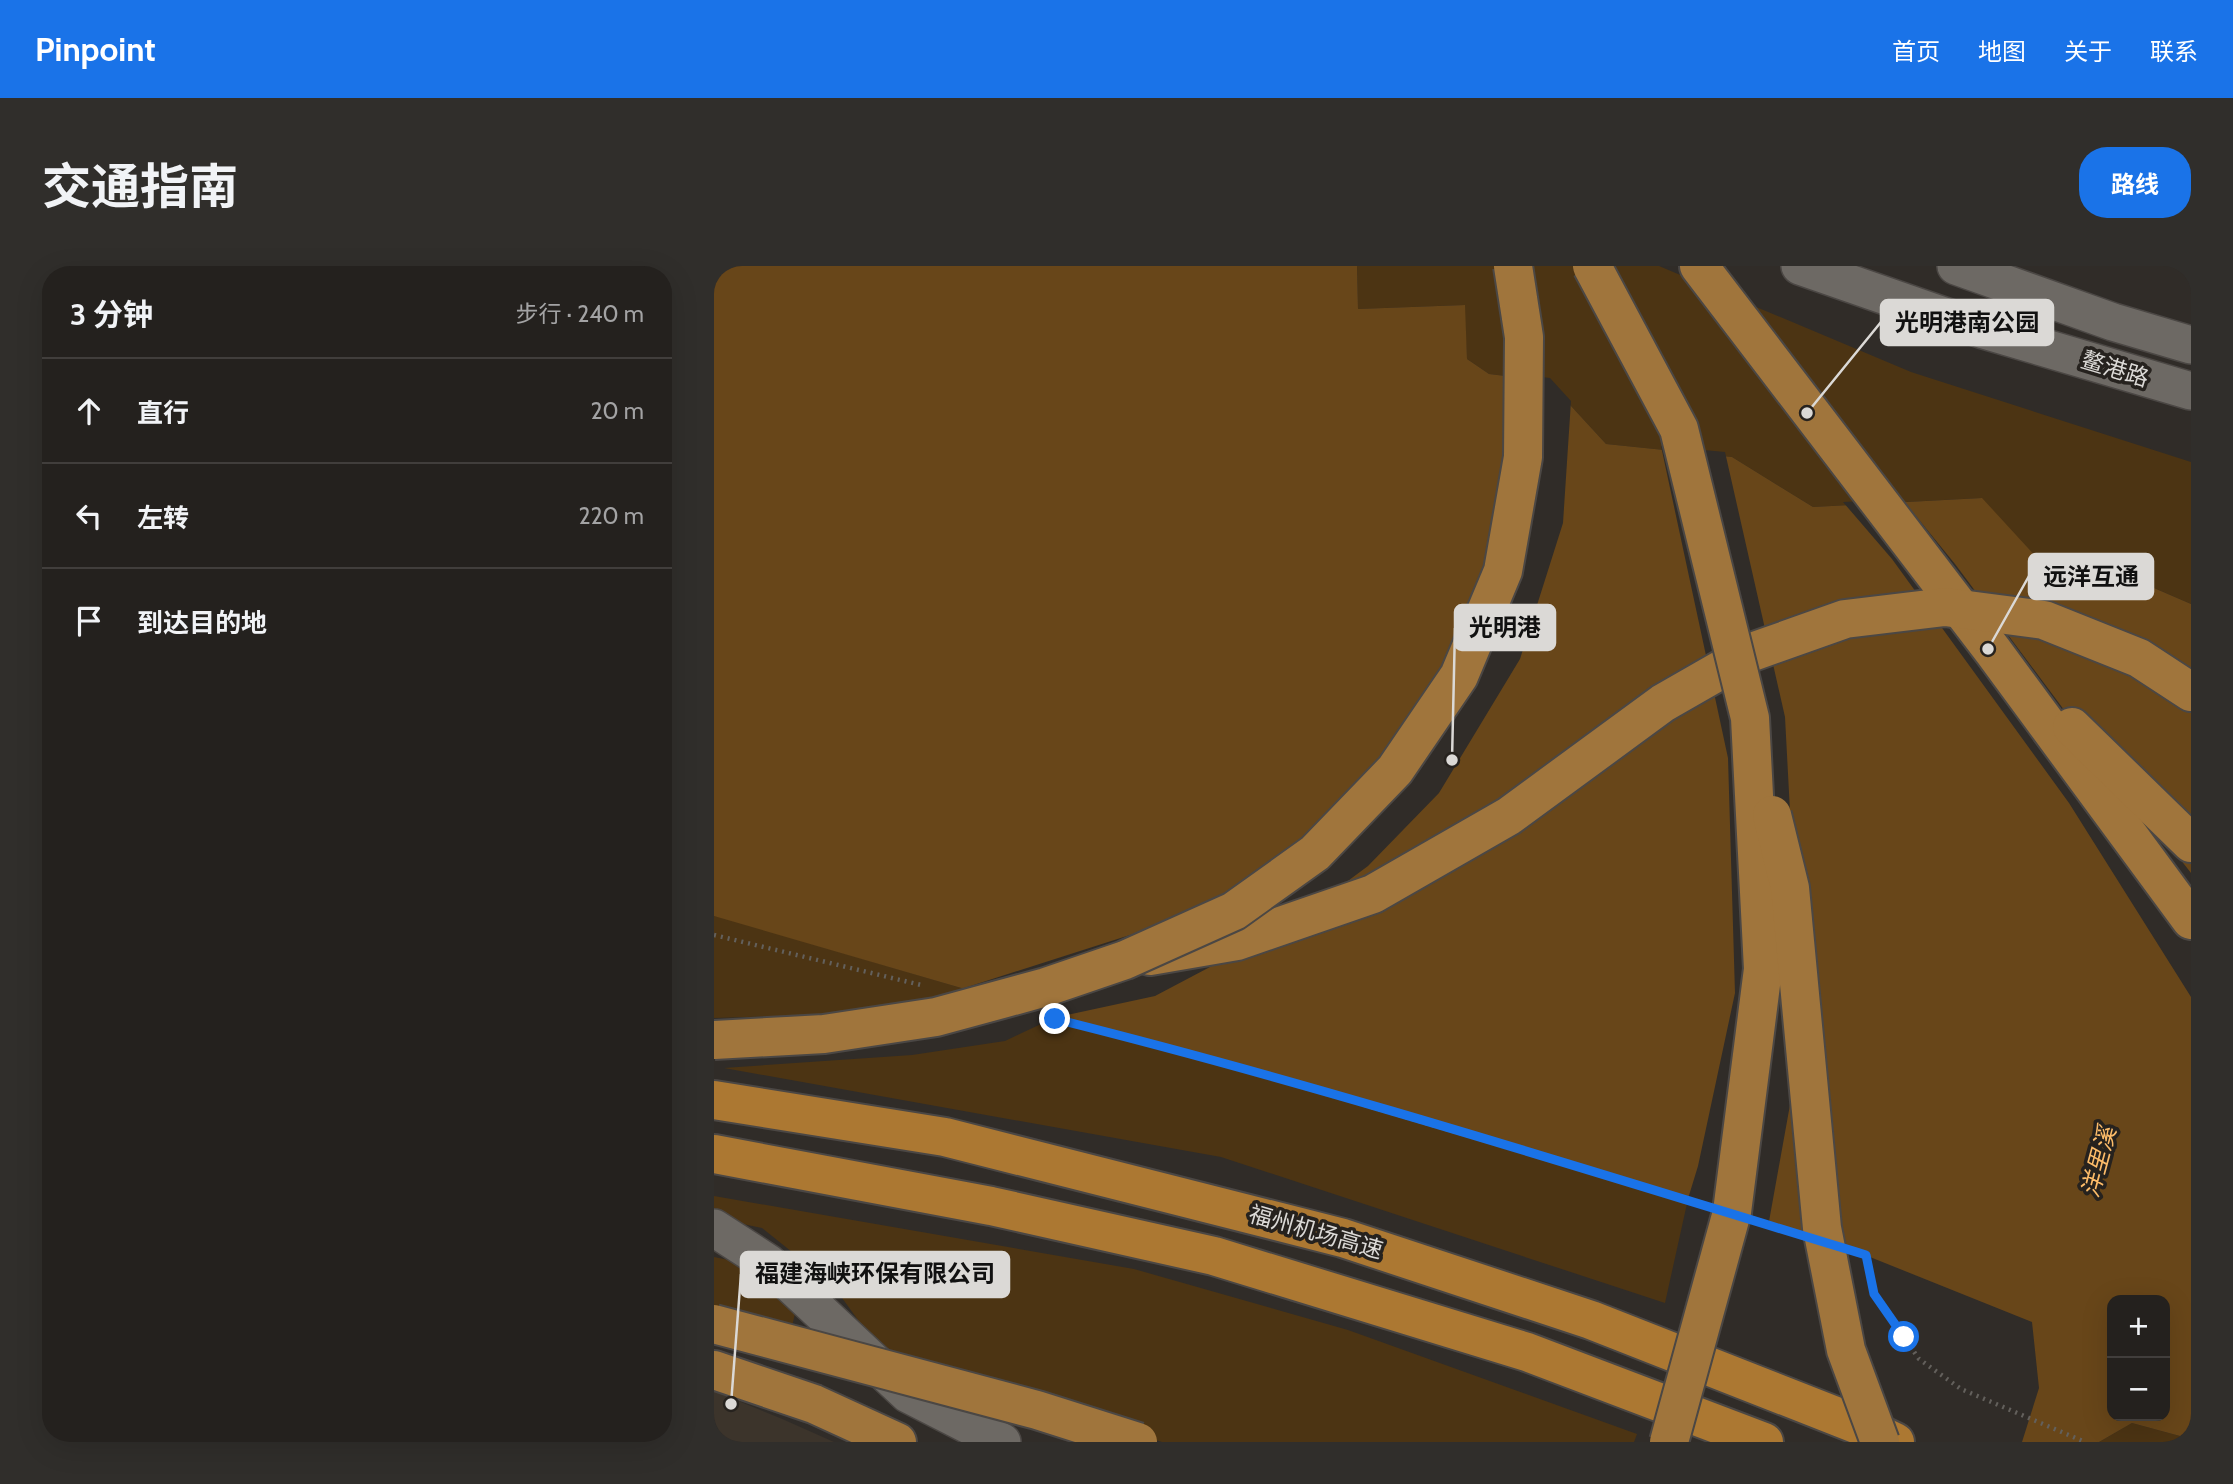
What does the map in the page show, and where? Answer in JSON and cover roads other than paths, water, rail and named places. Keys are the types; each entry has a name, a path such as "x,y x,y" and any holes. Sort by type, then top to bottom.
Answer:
{"highway":[{"path":"714,1040 824,1034 936,1017 1046,987 1125,960 1234,911 1315,853 1395,769 1459,676 1503,571 1523,457 1524,337 1513,266"},
{"path":"1592,266 1679,429 1750,718 1790,888 1822,1228 1846,1350 1880,1442"},
{"path":"1699,266 1993,651 2191,920"},
{"path":"1125,960 1237,941 1373,894 1509,816 1674,697 1752,652 1845,619 1945,607 2044,620 2139,658 2191,692"},
{"path":"1993,651 2191,843"},
{"path":"1669,1442 1732,1212 1763,969 1750,718"},
{"name":"福州机场高速","path":"714,1100 945,1138 1343,1238 1591,1320 1866,1428 1895,1442"},
{"path":"714,1154 991,1206 1214,1256 1527,1352 1764,1442"},
{"path":"714,1324 1037,1410 1138,1442"},
{"path":"714,1370 814,1404 897,1442"}],"main road":[{"name":"鳌港路","path":"1800,266 1984,330 2191,391"},
{"name":"鳌港路","path":"1956,266 2113,322 2191,345"},
{"path":"714,1228 768,1263 908,1394 1002,1442"}],"water":[{"name":"洋里溪","path":"714,266 1357,266 1358,309 1465,305 1467,359 1489,374 1548,381 1606,444 1732,457 1813,507 1982,498 2052,574 2147,585 2191,604 2191,1439 2132,1423 2099,1442 2022,1442 2039,1388 2032,1322 1855,1251 1732,1212 714,916"}],"place":[{"name":"光明港南公园","path":"1807,413"},
{"name":"远洋互通","path":"1988,649"},
{"name":"光明港","path":"1452,760"},
{"name":"福建海峡环保有限公司","path":"731,1404"}]}
